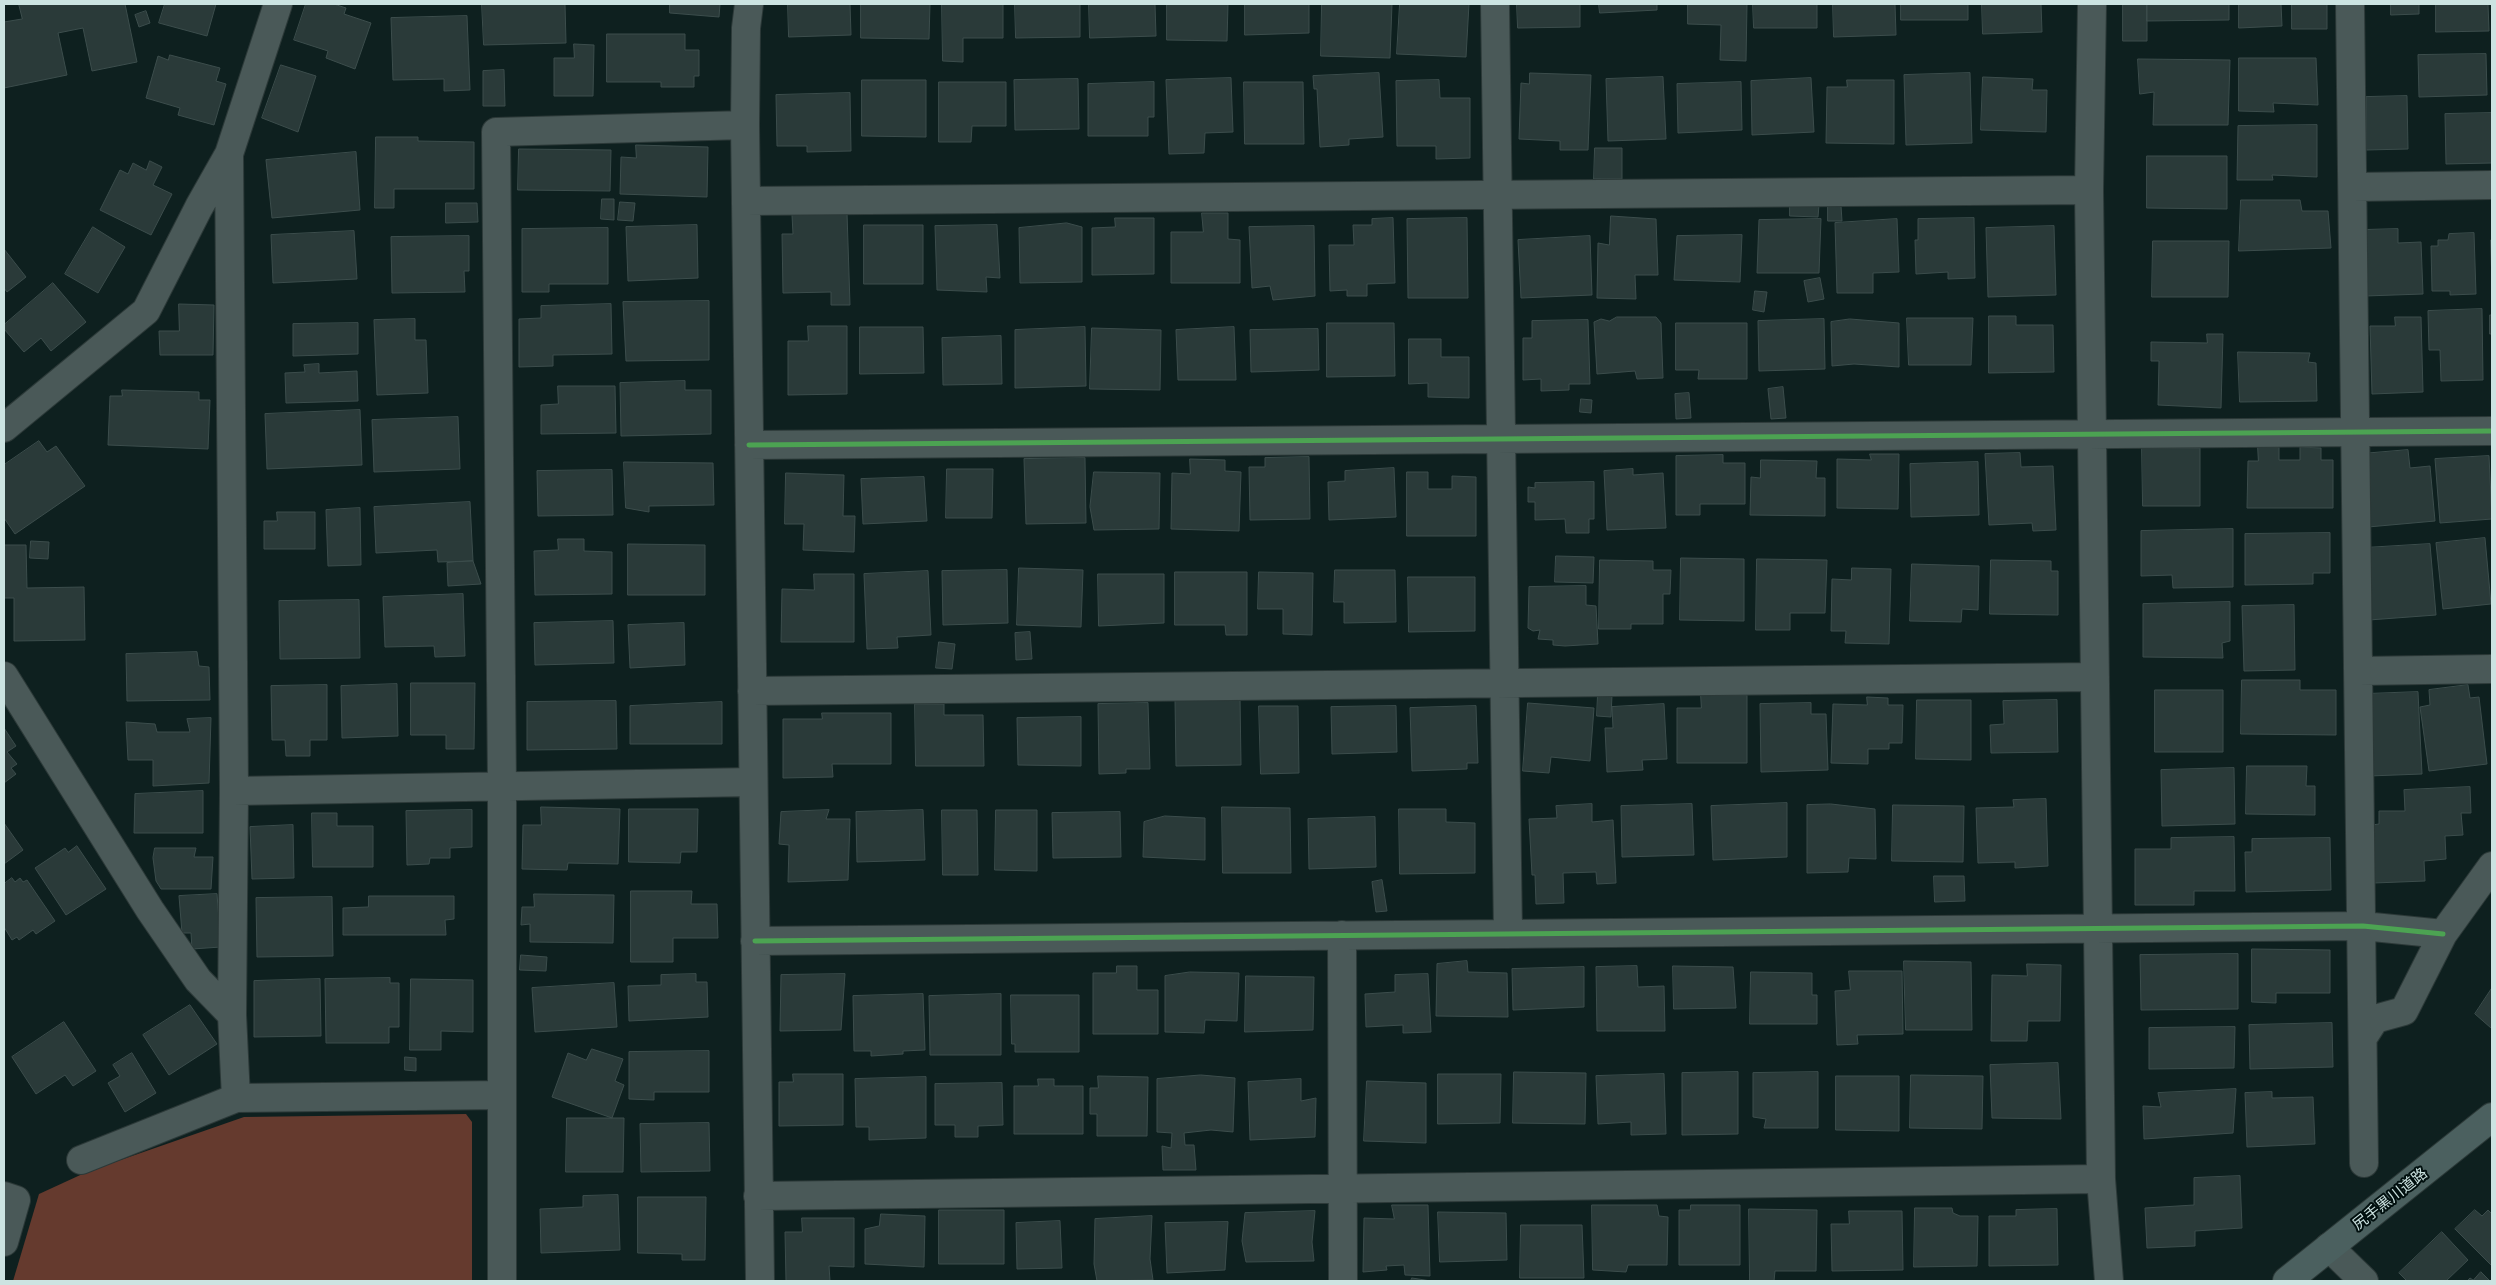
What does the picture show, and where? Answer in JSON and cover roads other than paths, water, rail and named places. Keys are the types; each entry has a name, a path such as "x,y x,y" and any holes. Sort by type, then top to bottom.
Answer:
{"main road":[{"name":"尻手黒川道路","path":"2287,1281 2492,1117"}],"street":[{"path":"4,428 146,311 199,207 229,154 278,4"},
{"path":"749,4 746,28 745,126 760,1281"},
{"path":"1496,4 1508,934"},
{"path":"2092,4 2089,190 2101,1179 2110,1281"},
{"path":"2350,4 2363,926 2364,1163"},
{"path":"502,1281 502,787 496,132 745,126"},
{"path":"229,154 234,791 232,1015 236,1098"},
{"path":"2353,187 2492,185"},
{"path":"746,201 2089,190"},
{"path":"749,445 2492,430"},
{"path":"2359,671 2492,669"},
{"path":"4,676 150,910 198,980 232,1015"},
{"path":"752,691 2095,677"},
{"path":"234,791 753,782"},
{"path":"2364,1036 2375,1019 2404,1012 2443,934 2492,866"},
{"path":"755,941 2363,926 2443,934"},
{"path":"1342,936 1343,1281"},
{"path":"81,1160 236,1098 502,1095"},
{"path":"758,1196 2101,1179"},
{"path":"4,1196 16,1200 4,1242"},
{"path":"2329,1247 2364,1281"}]}
